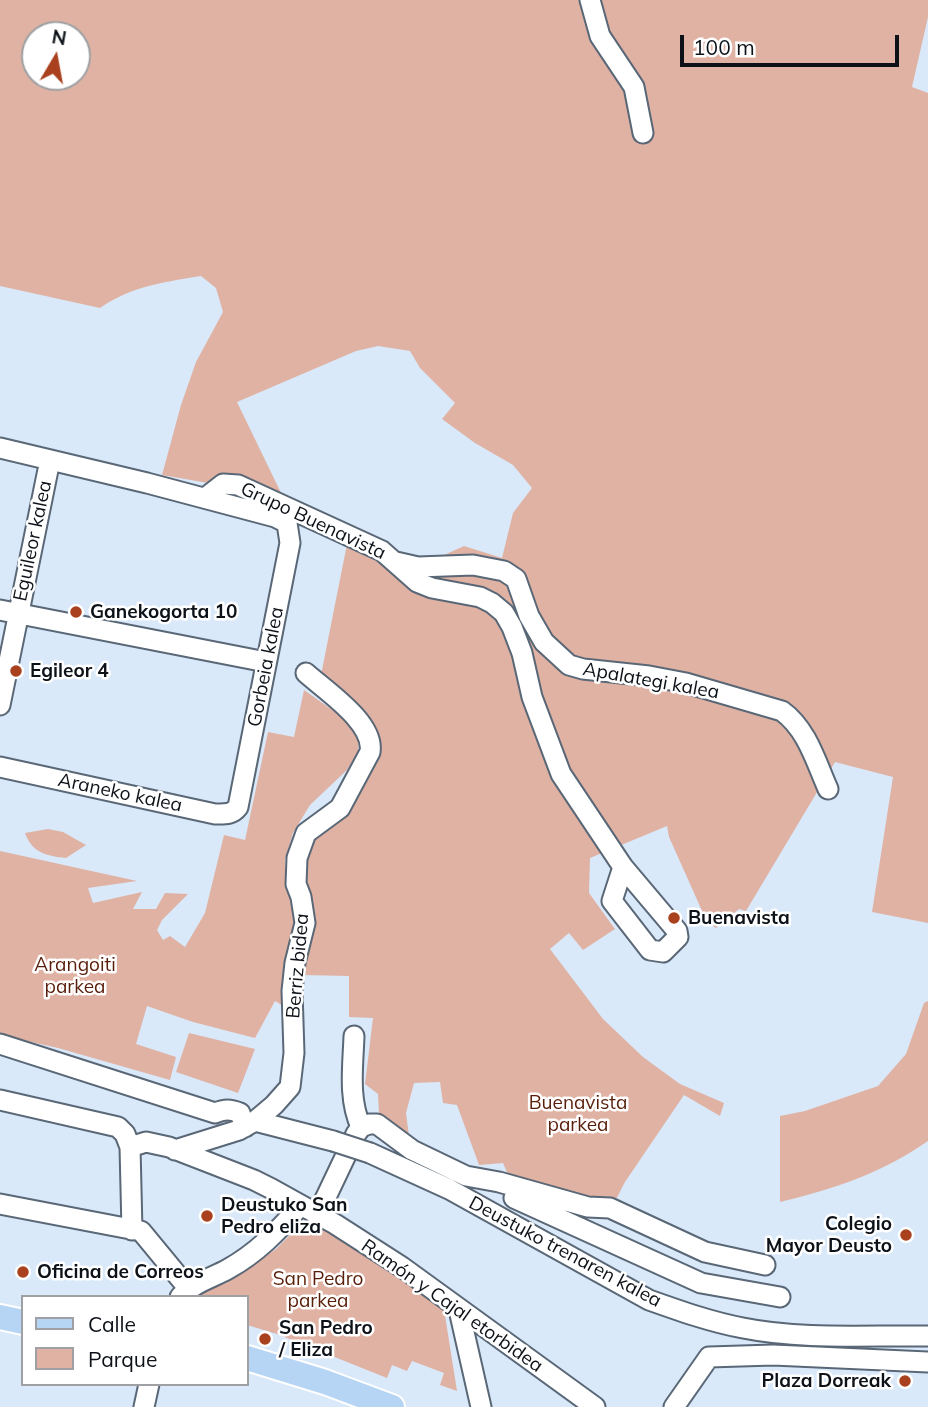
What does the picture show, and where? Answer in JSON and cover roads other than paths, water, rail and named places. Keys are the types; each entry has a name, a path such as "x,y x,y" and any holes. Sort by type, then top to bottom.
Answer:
{"main road":[{"path":"0,1301 21,1306"},
{"path":"0,1317 21,1322"},
{"path":"248,1358 325,1381 392,1407"},
{"path":"248,1373 354,1407"}],"street":[{"path":"590,0 600,37 634,87 643,133"},
{"path":"0,448 205,498"},
{"name":"Eguileor kalea","path":"0,705 9,612 50,460"},
{"name":"Grupo Buenavista","path":"205,498 223,484 238,485 382,551 417,582 480,597 504,613 522,653 532,697 561,775 623,867"},
{"name":"Gorbeia kalea","path":"205,498 275,517 289,527 290,543 238,807"},
{"name":"Apalategi kalea","path":"396,562 418,567 473,565 504,571 516,579 528,616 544,642 569,665 686,683 782,711 793,719 805,737 828,789"},
{"path":"9,612 266,662"},
{"name":"Berriz bidea","path":"250,1124 274,1105 290,1087 293,1071 292,991 295,963 305,923 295,867 301,842 306,833 340,808 370,752 372,743 360,721 306,673"},
{"name":"Araneko kalea","path":"0,767 215,814 228,815 238,807"},
{"path":"354,1036 354,1113 361,1127"},
{"path":"0,1045 215,1113 227,1109 234,1111 240,1113 250,1124 175,1150"},
{"path":"0,1100 118,1127 125,1134 130,1147 132,1230"},
{"name":"Deustuko trenaren kalea","path":"250,1124 333,1140 370,1153 431,1181 649,1300 685,1313 744,1328 791,1334 928,1336"},
{"path":"0,1204 141,1231 184,1292 229,1268 308,1211 361,1127 377,1124 412,1150 466,1177 499,1182 540,1201 645,1259 701,1283 780,1297"},
{"name":"Ramón y Cajal etorbidea","path":"130,1147 146,1142 175,1150 254,1180 335,1224 402,1267 595,1407"},
{"path":"431,1181 432,1160"},
{"path":"540,1201 610,1208 705,1252 765,1265"},
{"path":"459,1310 481,1407"},
{"path":"674,1407 709,1357 773,1355 928,1363"},
{"path":"144,1407 149,1386"}],"place":[{"name":"Ganekogorta 10","path":"76,612"},
{"name":"Egileor 4","path":"16,671"},
{"name":"Buenavista","path":"674,918"},
{"name":"Deustuko San Pedro eliza","path":"207,1216"},
{"name":"Colegio Mayor Deusto","path":"906,1235"},
{"name":"Oficina de Correos","path":"23,1272"},
{"name":"San Pedro / Eliza","path":"265,1339"},
{"name":"Plaza Dorreak","path":"905,1381"}],"park label":[{"name":"Arangoiti parkea","path":"75,976"},
{"name":"Buenavista parkea","path":"578,1114"},
{"name":"San Pedro parkea","path":"318,1290"}]}
